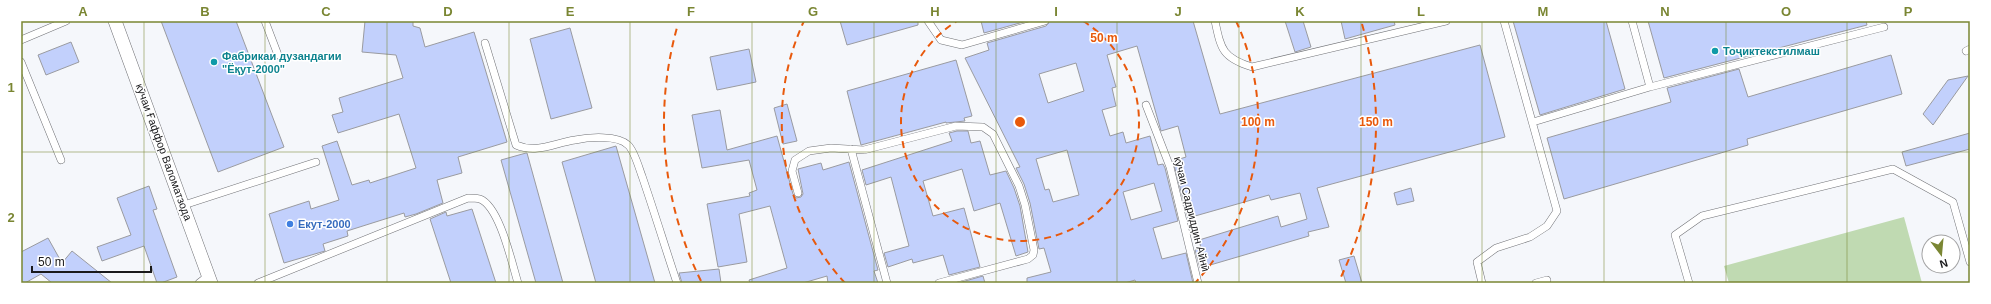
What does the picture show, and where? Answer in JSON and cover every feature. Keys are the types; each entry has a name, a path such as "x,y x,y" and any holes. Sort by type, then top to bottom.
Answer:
{"street":[{"name":"кӯчаи Ғаффор Валоматзода","path":"115,21 184,205 206,281"}],"lane":[{"path":"21,40 66,21"},
{"path":"265,21 278,55"},
{"path":"928,21 941,40 962,45 1045,21"},
{"path":"1215,21 1220,46 1234,62 1252,67 1446,21"},
{"path":"1482,283 1477,262 1496,248 1530,237 1547,226 1557,210 1504,21"},
{"path":"1632,21 1650,87"},
{"path":"1533,122 1650,87 1884,27"},
{"path":"485,43 516,145 536,150 575,140 613,138 628,145 637,164 652,205 677,283"},
{"path":"21,62 61,160"},
{"name":"кӯчаи Садриддин Айнӣ","path":"1146,105 1170,167 1198,283"},
{"path":"798,193 792,171 795,160 809,151 831,148 864,150 877,148 956,126 983,127 993,134 1019,186 1025,205 1034,250 1033,255 1028,259 939,283"},
{"path":"851,149 887,283"},
{"path":"184,205 316,162"},
{"path":"1689,283 1675,235 1702,216 1893,169 1953,202 1970,262"},
{"path":"258,283 468,198 481,199 490,208 500,224 518,283"},
{"path":"1536,283 1547,280"}],"green space":[{"path":"1904,217 1922,283 1729,283 1724,266"}],"building":[{"name":"Фабрикаи дузандагии \"Ёқут-2000\"","path":"161,21 236,21 284,147 218,172"},
{"path":"365,21 413,21 413,26 420,28 425,47 474,32 507,142 458,157 462,173 437,180 443,203 416,214 405,217 404,213 347,231 348,236 323,244 325,251 284,263 269,214 309,201 311,209 339,200 322,146 337,141 352,185 369,180 370,183 416,168 399,114 338,133 332,115 343,112 339,98 403,78 396,55 362,52"},
{"path":"840,21 918,21 918,25 847,45"},
{"path":"981,21 1027,21 984,33"},
{"path":"1050,21 1193,21 1220,114 1480,45 1505,137 1317,188 1329,227 1308,232 1309,236 1200,268 1195,250 1201,248 1199,240 1278,216 1281,227 1307,219 1300,193 1271,200 1269,195 1188,218 1173,161 1186,157 1178,126 1161,131 1137,46 1107,55 1116,87 1112,88 1116,106 1102,110 1110,136 1123,132 1126,143 1150,136 1158,165 1163,164 1165,168 1178,221 1153,228 1162,259 1186,253 1193,283 1136,283 1135,280 1125,283 1027,283 1027,278 1051,272 1044,248 1039,249 1030,203 1024,184 1016,168 1020,167 965,58 989,50 987,43 1046,26","holes":["1076,63 1084,91 1048,103 1039,74","1067,150 1079,195 1053,202 1049,189 1045,190 1036,159","1154,183 1162,211 1131,220 1123,192"]},
{"path":"1285,21 1303,21 1311,47 1295,52"},
{"path":"1341,21 1394,21 1395,25 1345,39"},
{"path":"1513,21 1606,21 1625,89 1540,115"},
{"name":"Тоҷиктекстилмаш","path":"1648,21 1866,21 1867,25 1664,78"},
{"path":"570,28 592,108 551,119 530,39"},
{"path":"71,42 79,62 46,75 38,55"},
{"path":"749,49 756,82 717,90 710,57"},
{"path":"1891,55 1902,94 1747,139 1748,145 1564,199 1547,138 1671,102 1667,88 1739,69 1748,97"},
{"path":"956,60 972,116 964,118 965,121 946,122 861,145 847,91"},
{"path":"1968,76 1933,125 1923,114 1948,80"},
{"path":"787,104 797,141 783,144 774,108"},
{"path":"720,110 727,150 777,136 793,194 796,198 801,197 803,194 798,169 821,163 823,170 849,162 878,270 874,271 878,283 828,283 827,276 803,283 750,283 749,280 787,268 770,206 739,214 747,262 718,267 707,204 750,196 749,193 757,190 749,160 702,168 692,115"},
{"path":"968,131 971,143 980,141 990,175 1006,171 1020,206 1028,252 1016,256 1000,203 974,211 962,169 923,181 933,216 964,208 980,267 949,275 943,255 913,263 912,259 888,267 884,253 909,246 891,177 866,185 862,170 952,141 949,133"},
{"path":"1970,133 1970,149 1906,166 1902,152"},
{"path":"616,146 655,283 596,283 562,162"},
{"path":"527,153 563,283 536,283 501,160"},
{"path":"149,186 157,209 153,210 177,277 161,283 157,283 144,246 102,261 97,247 131,235 117,198"},
{"path":"1411,188 1414,201 1397,205 1394,193"},
{"path":"472,209 496,283 451,283 430,219 446,212 447,216"},
{"path":"48,238 62,263 72,251 112,283 52,283 41,274 25,283 21,283 21,252"},
{"path":"1354,256 1362,283 1346,283 1339,260"},
{"path":"719,269 721,283 682,283 679,273"},
{"path":"983,276 985,283 958,283"}],"place":[{"name":"Тоҷиктекстилмаш","path":"1715,51"},
{"name":"Фабрикаи дузандагии \"Ёқут-2000\"","path":"214,62"},
{"name":"Екут-2000","path":"290,224"}]}
